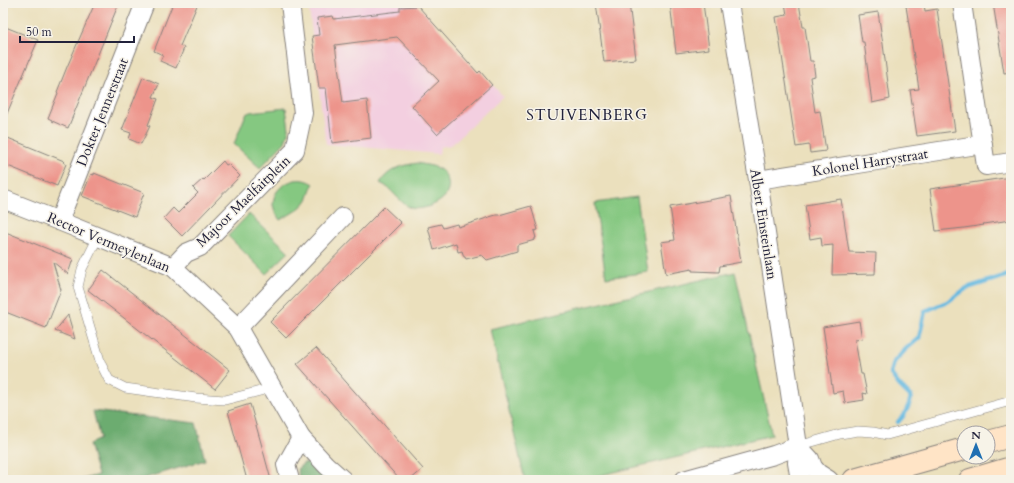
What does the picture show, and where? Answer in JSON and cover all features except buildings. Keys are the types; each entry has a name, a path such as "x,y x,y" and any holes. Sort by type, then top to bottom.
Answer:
{"main road":[{"path":"996,440 1011,436"},
{"path":"854,480 956,451"},
{"path":"970,480 1011,468"}],"street":[{"name":"Dokter Jennerstraat","path":"59,220 145,3"},
{"name":"Majoor Maelfaitplein","path":"173,267 186,253 200,247 295,150 303,113 290,3"},
{"name":"Albert Einsteinlaan","path":"729,3 758,180 798,446 797,463 800,480"},
{"path":"962,3 986,166 1011,162"},
{"name":"Kolonel Harrystraat","path":"758,180 983,144"},
{"name":"Rector Vermeylenlaan","path":"3,199 59,220 173,267 238,328 301,438 326,465 343,480"},
{"path":"238,328 343,217"},
{"path":"290,480 286,465 301,438"},
{"path":"684,480 774,455 798,446 810,459 813,467 818,473 829,480"}],"lane":[{"path":"98,237 82,269 78,287 101,364 109,380 125,388 218,400 226,400 272,388"},
{"path":"798,446 840,434 858,431 887,435 1011,401"}],"shaded area":[{"path":"356,3 418,3 418,6 478,73 480,71 503,96 451,145 440,147 439,154 326,144 309,9"}],"green space":[{"path":"286,108 289,129 285,142 260,168 234,144 246,114 250,112"},
{"path":"418,163 441,170 448,182 448,189 445,197 437,203 416,209 407,206 389,188 380,183 387,174 396,168"},
{"path":"295,180 305,180 314,184 305,202 296,211 280,220 273,205 273,200 280,188 286,183"},
{"path":"637,197 648,272 606,278 595,203"},
{"path":"249,214 289,252 266,274 228,236"},
{"path":"735,272 772,435 580,480 525,480 490,329"},
{"path":"93,411 196,423 205,460 139,480 80,480 98,475 89,444 100,439"},
{"path":"304,463 316,465 333,480 300,480 297,469"}],"waterway":[{"path":"898,422 903,417 911,397 891,374 894,362 919,338 925,311 947,302 967,288 1011,274"}],"district":[{"name":"STUIVENBERG","path":"587,115"}]}
